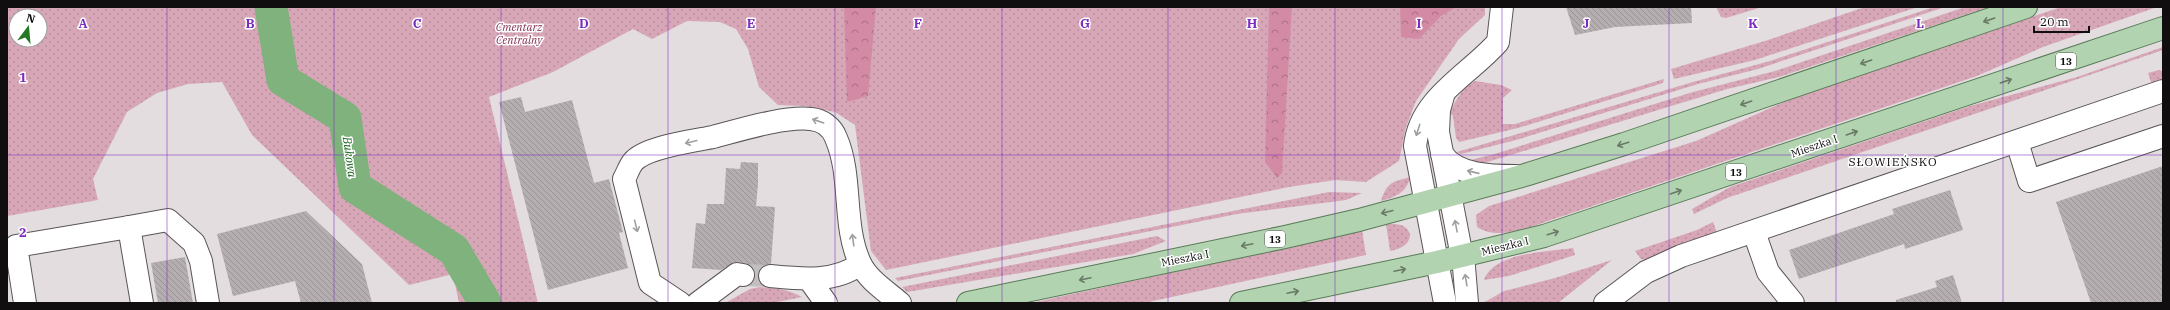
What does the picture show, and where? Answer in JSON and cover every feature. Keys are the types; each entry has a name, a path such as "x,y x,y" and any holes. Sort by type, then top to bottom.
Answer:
{"main road":[{"name":"Mieszka I","path":"968,303 1278,238 1525,176 1624,144 2026,7"},
{"name":"Mieszka I","path":"1241,303 1437,262 1521,242 1589,222 2163,28"}],"street":[{"path":"1445,303 1414,146 1422,119 1436,100 1498,42 1502,7"},
{"path":"1448,88 1440,103 1438,132 1462,256 1467,289 1467,303"},
{"path":"1605,303 1632,282 1662,264 2163,91"},
{"path":"680,303 650,283 624,178 633,162 644,154 770,123 810,119 822,122 834,133 842,155 855,249 860,264 880,288 900,303"},
{"path":"2017,142 2029,181 2163,136"},
{"name":"Mieszka I","path":"1442,154 1450,163 1472,172 1498,176 1525,176"},
{"path":"25,303 16,246 168,220 194,243 201,261 208,303"},
{"path":"129,227 142,303"},
{"path":"1754,232 1768,272 1793,303"},
{"path":"770,276 809,279 841,275 852,271 860,264"},
{"path":"698,303 737,274 743,275"},
{"path":"809,279 826,303"}],"green space":[{"name":"Cmentarz Centralny","path":"7,7 1485,7 1485,15 1459,39 1416,101 1406,127 1399,161 1366,182 1335,180 1289,187 886,270 871,251 855,125 835,112 805,106 778,105 759,87 748,49 736,29 720,22 687,21 652,39 633,29 553,72 489,97 538,303 459,303 453,274 409,285 252,135 222,82 188,84 157,93 127,112 93,179 98,200 7,216"},
{"path":"844,7 876,7 868,96 847,102"},
{"path":"1269,7 1292,7 1282,173 1277,178 1265,162"},
{"path":"1400,7 1456,7 1441,16 1419,39 1401,37"},
{"path":"1716,7 1762,7 1726,18 1721,17"},
{"path":"1865,7 1918,7 1755,60 1674,79 1671,69 1765,41"},
{"path":"1934,7 1945,7 1758,69 1698,84 1516,140 1461,154 1457,152 1693,82 1770,61"},
{"path":"1965,7 1989,7 1779,77 1727,89 1481,164 1467,161 1498,153 1693,92 1775,71"},
{"path":"2061,7 2157,7 2043,47 1977,76 1532,227 1497,233 1477,227 1476,215 1489,206 1696,141 1793,98"},
{"path":"2163,47 2163,50 1727,198 1694,214 1692,209 1730,187 1970,106 2077,77"},
{"path":"2159,70 2163,71 2163,82 2152,85 2148,73"},
{"path":"1664,79 1663,83 1518,128 1459,142 1456,138 1453,116 1449,112 1464,88 1475,81 1501,85 1512,90 1503,98 1503,124 1515,124"},
{"path":"1410,177 1406,187 1400,193 1396,196 1381,201 1388,186 1394,182"},
{"path":"1329,192 1362,193 1346,200 1237,214 898,281 895,278"},
{"path":"1713,222 1717,233 1646,260 1641,259 1635,251 1697,230"},
{"path":"1386,224 1400,225 1408,230 1410,238 1404,246 1390,251"},
{"path":"1362,230 1366,255 1144,303 1031,303 1299,245"},
{"path":"1157,236 1166,241 1133,254 907,292 902,287"},
{"path":"1573,248 1575,255 1509,276 1484,280 1490,271 1499,264 1510,259 1536,252"},
{"path":"1612,260 1558,303 1483,303 1504,291 1555,278"},
{"path":"760,287 782,289 802,297 773,303 725,303 750,289"}],"building":[{"path":"1566,7 1691,7 1692,23 1615,27 1575,35"},
{"path":"521,97 525,112 572,100 594,183 609,179 623,232 619,233 628,268 548,290 499,102"},
{"path":"741,162 758,163 756,206 775,207 771,264 760,268 758,280 754,280 755,270 751,265 745,263 734,262 721,270 692,268 696,223 705,224 707,204 724,204 726,168 740,169"},
{"path":"2163,166 2163,303 2091,303 2056,202"},
{"path":"1950,190 1963,230 1905,249 1904,244 1799,279 1789,250 1894,214 1892,209"},
{"path":"306,211 362,264 372,303 301,303 295,281 233,296 217,234"},
{"path":"185,257 193,303 158,303 151,263"},
{"path":"1953,275 1962,303 1896,303 1896,300 1937,287 1935,281"}],"waterway":[{"name":"Bukowa","path":"271,7 283,80 345,118 355,187 454,250 485,303"}],"tunnel":[{"path":"743,275 770,276"}],"district":[{"name":"SŁOWIEŃSKO","path":"1893,161"}]}
